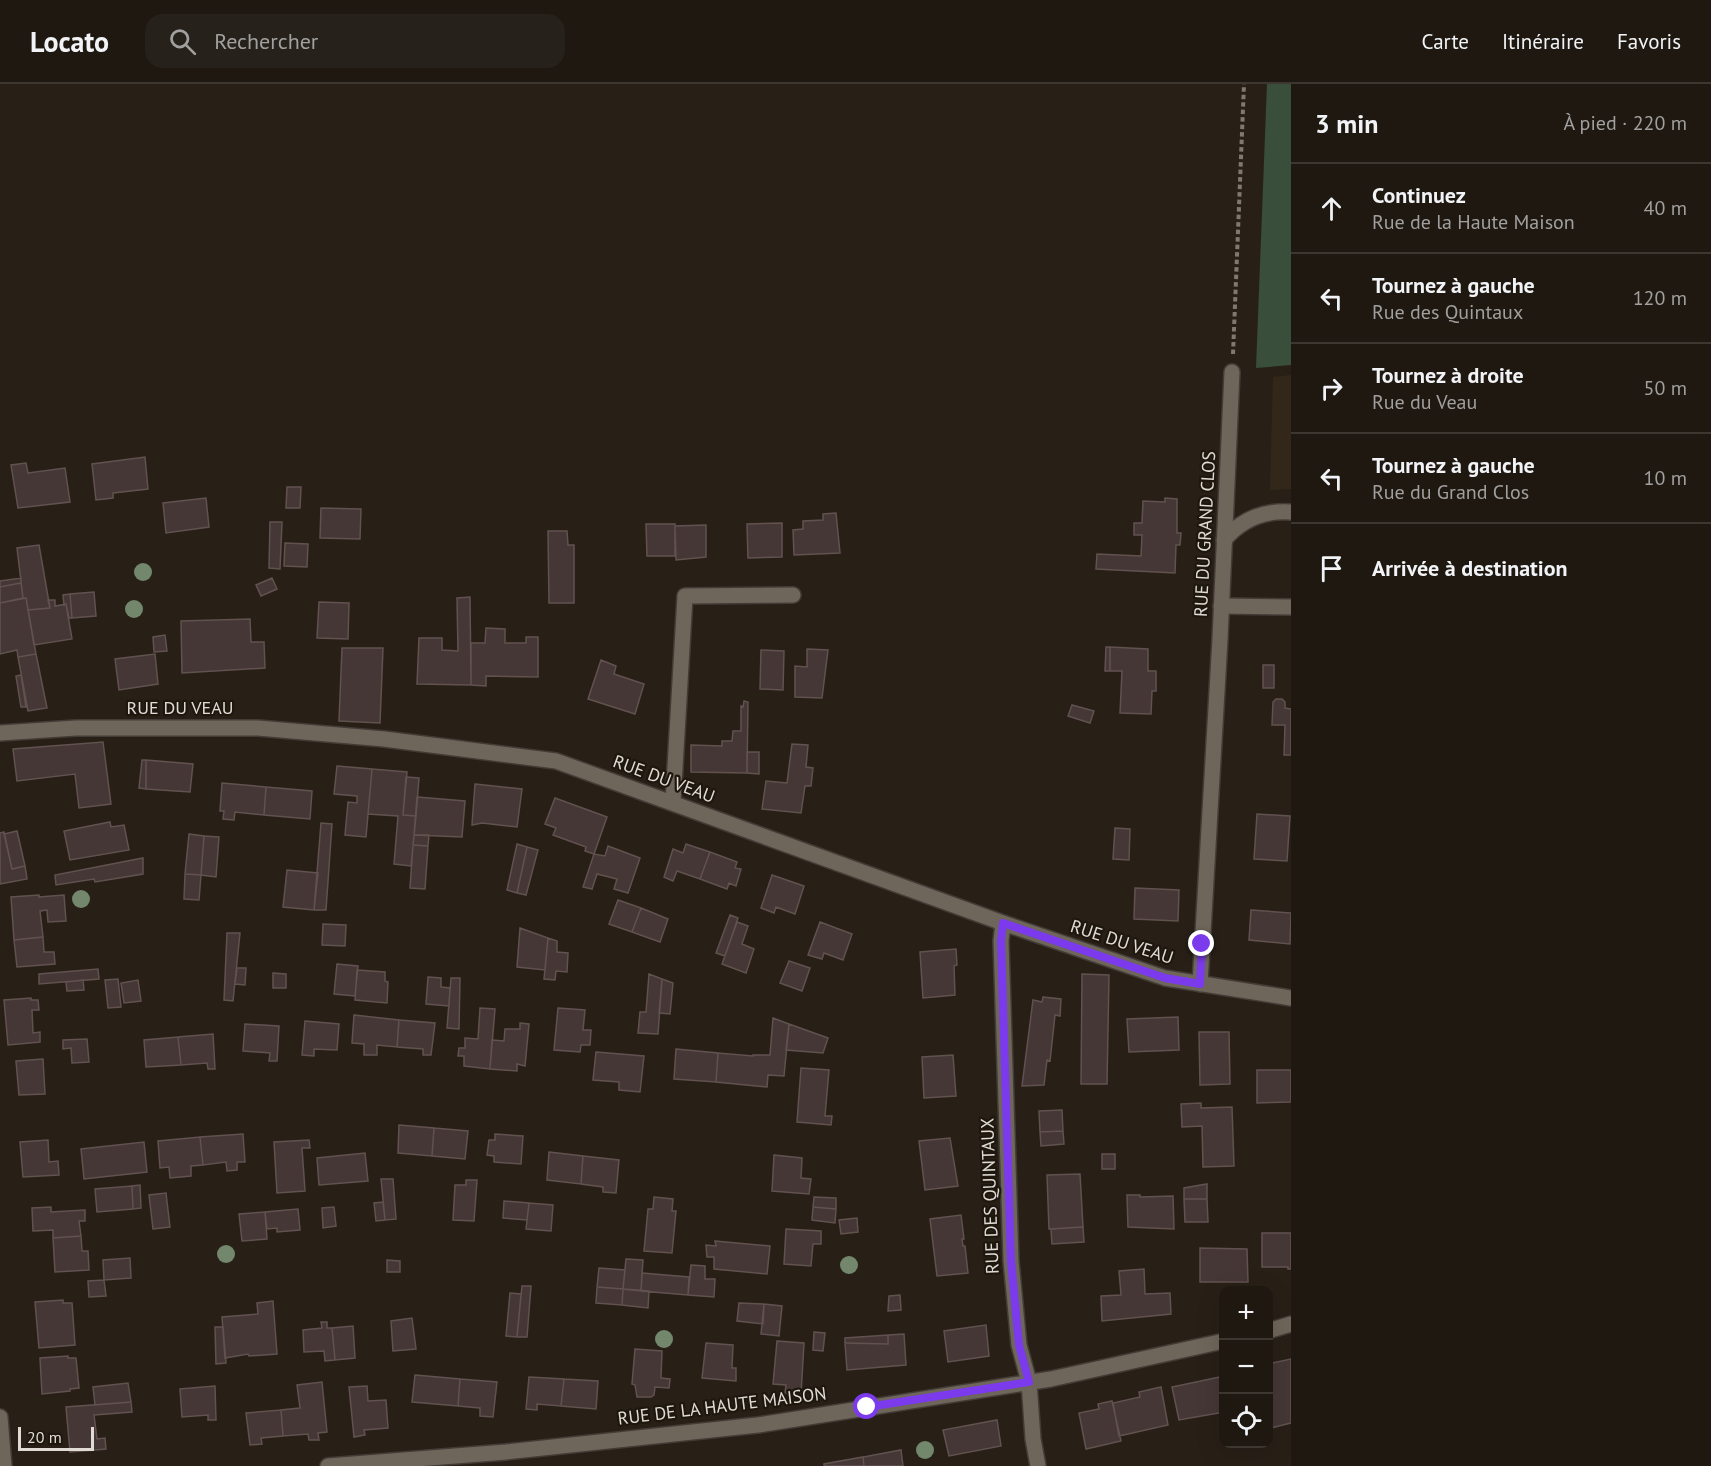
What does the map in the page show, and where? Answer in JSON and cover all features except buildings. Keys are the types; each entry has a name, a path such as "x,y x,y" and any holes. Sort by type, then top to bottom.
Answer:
{"street":[{"name":"RUE DU GRAND CLOS","path":"1200,984 1232,372"},
{"path":"1224,540 1234,529 1249,519 1281,511 1291,512"},
{"path":"673,802 685,596 793,595"},
{"path":"1221,606 1291,607"},
{"name":"RUE DU VEAU","path":"0,733 76,728 258,728 384,739 556,761 1003,923 1165,978 1291,998"},
{"name":"RUE DES QUINTAUX","path":"1003,923 1001,941 1011,1261 1019,1345 1029,1382 1038,1466"},
{"path":"1273,1330 1291,1324"},
{"name":"RUE DE LA HAUTE MAISON","path":"328,1466 506,1452 758,1425 1051,1379 1219,1342"},
{"path":"0,1417 4,1466"}],"path":[{"path":"1232,372 1244,84"}],"shaded area":[{"path":"1291,375 1291,489 1270,490 1273,377"}],"green space":[{"path":"1267,84 1291,84 1291,365 1256,368"}],"route":[{"path":"867,1407 1029,1382 1019,1345 1011,1261 1001,941 1003,923 1165,978 1200,984 1202,944"}]}
